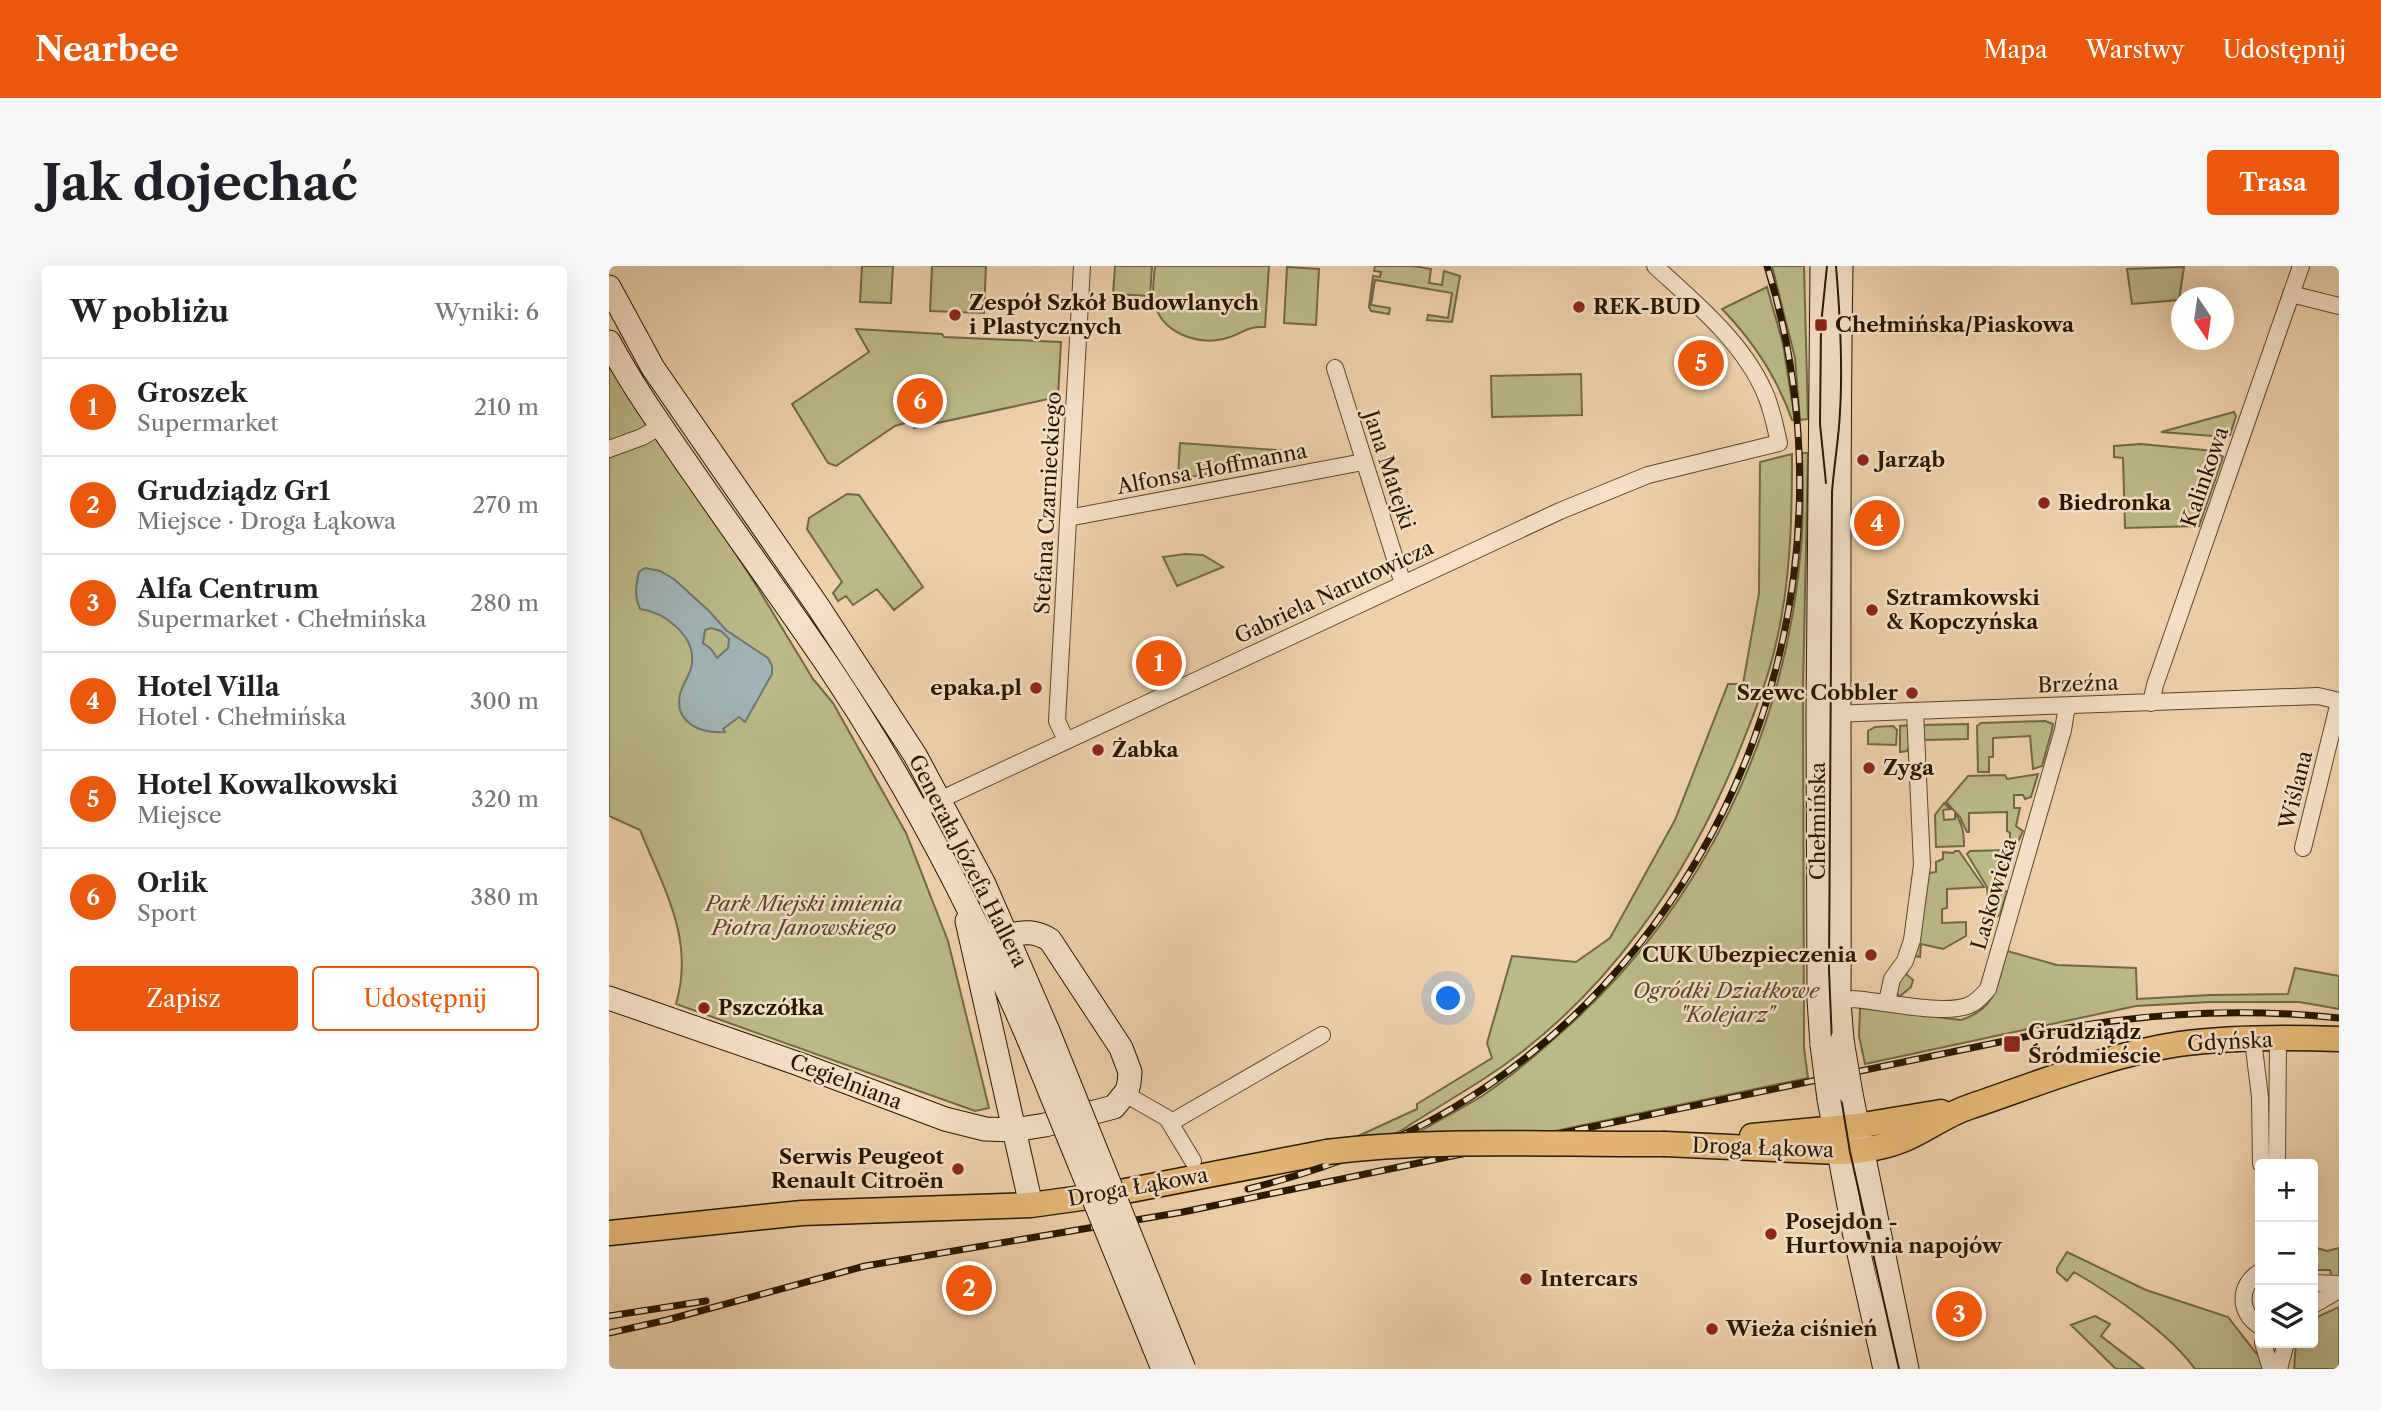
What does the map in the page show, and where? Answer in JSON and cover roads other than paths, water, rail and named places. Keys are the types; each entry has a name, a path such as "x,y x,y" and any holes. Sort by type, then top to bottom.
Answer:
{"main road":[{"name":"Chełmińska","path":"1822,266 1819,966 1848,1139 1853,1227 1885,1369"},
{"name":"Chełmińska","path":"1832,1043 1839,1002 1841,266"},
{"name":"Generała Józefa Hallera","path":"609,287 653,368 817,605 915,755 940,800 1008,936 1039,1035 1163,1369"},
{"name":"Generała Józefa Hallera","path":"609,342 660,426 828,666 918,810 995,961 1039,1035 1184,1369"},
{"path":"961,891 1031,1205"},
{"path":"1008,936 1022,932 1033,933 1050,940 1127,1060 1130,1072 1125,1094"},
{"name":"Cegielniana","path":"609,998 799,1064 945,1119 985,1129 1014,1130 1102,1112 1114,1107 1125,1094"},
{"name":"Gdyńska","path":"1848,1139 1963,1109 2135,1053 2178,1044 2278,1038 2339,1039"},
{"name":"Gdyńska","path":"1848,1139 1882,1147 1906,1139 1963,1109"},
{"name":"Chełmińska","path":"1848,1139 1869,1189 1907,1369"},
{"name":"Droga Łąkowa","path":"609,1233 802,1213 1031,1205 1110,1194 1327,1152 1387,1146 1665,1144 1848,1139"},
{"path":"1869,1189 1873,1168 1878,1159 1906,1139"}],"street":[{"name":"Stefana Czarnieckiego","path":"1066,740 1056,721 1082,266"},
{"name":"Gabriela Narutowicza","path":"918,810 1560,511 1648,475 1779,443 1765,393 1747,361 1704,312 1654,266"},
{"name":"Kalinkowa","path":"2151,703 2154,685 2301,266"},
{"path":"2291,294 2339,306"},
{"name":"Jana Matejki","path":"1335,368 1403,584"},
{"path":"609,449 660,426"},
{"name":"Alfonsa Hoffmanna","path":"1068,518 1363,462"},
{"name":"Brzeźna","path":"1818,714 2318,696 2339,701"},
{"name":"Wiślana","path":"2303,848 2339,701"},
{"name":"Laskowicka","path":"1839,1002 1853,999 1949,1009 1968,1006 1980,999 1988,989 2063,730 2067,706"},
{"path":"1887,1002 1892,979 1905,961 1912,940 1922,864 1915,710"},
{"path":"1170,1123 1322,1035"},
{"path":"2277,1159 2278,1038"},
{"path":"2253,1040 2260,1097 2261,1159"},
{"path":"1125,1094 1160,1112 1170,1123 1193,1161"},
{"path":"2255,1274 2247,1283 2243,1298 2249,1317 2255,1324"},
{"path":"2318,1283 2339,1284"},
{"path":"2318,1302 2339,1290"},
{"path":"2265,1348 2271,1369"},
{"path":"2279,1369 2285,1348"}],"tram line":[{"path":"1826,483 1820,424 1821,325 1827,266"},
{"path":"1836,266 1841,375 1832,492 1829,970 1832,1043 1850,1152 1899,1369"}],"railway":[{"path":"1248,1189 1301,1174 1379,1146 1429,1122 1453,1108 1552,1036 1636,949 1703,849 1753,741 1786,626 1799,506 1793,386 1767,266"},
{"path":"609,1333 667,1320 865,1266 1183,1212 2067,1028 2135,1018 2203,1013 2270,1013 2339,1018"},
{"path":"609,1316 706,1301"}],"place":[{"name":"REK-BUD","path":"1579,307"},
{"name":"Zespół Szkół Budowlanych i Plastycznych","path":"955,315"},
{"name":"Chełmińska/Piaskowa","path":"1821,325"},
{"name":"Hotel Kowalkowski","path":"1701,363"},
{"name":"Orlik","path":"920,401"},
{"name":"Jarząb","path":"1863,460"},
{"name":"Biedronka","path":"2044,503"},
{"name":"Hotel Villa","path":"1877,523"},
{"name":"Sztramkowski & Kopczyńska","path":"1872,610"},
{"name":"Groszek","path":"1159,663"},
{"name":"epaka.pl","path":"1036,688"},
{"name":"Szewc Cobbler","path":"1912,693"},
{"name":"Żabka","path":"1098,750"},
{"name":"Zyga","path":"1869,768"},
{"name":"CUK Ubezpieczenia","path":"1871,955"},
{"name":"Pszczółka","path":"704,1008"},
{"name":"Grudziądz Śródmieście","path":"2012,1044"},
{"name":"Serwis Peugeot Renault Citroën","path":"958,1169"},
{"name":"Posejdon - Hurtownia napojów","path":"1771,1234"},
{"name":"Intercars","path":"1526,1279"},
{"name":"Grudziądz Gr1","path":"969,1288"},
{"name":"Alfa Centrum","path":"1959,1314"},
{"name":"Wieża ciśnień","path":"1712,1329"}],"park label":[{"name":"Park Miejski imienia Piotra Janowskiego","path":"804,916"},
{"name":"Ogródki Działkowe \"Kolejarz\"","path":"1726,1003"}]}
